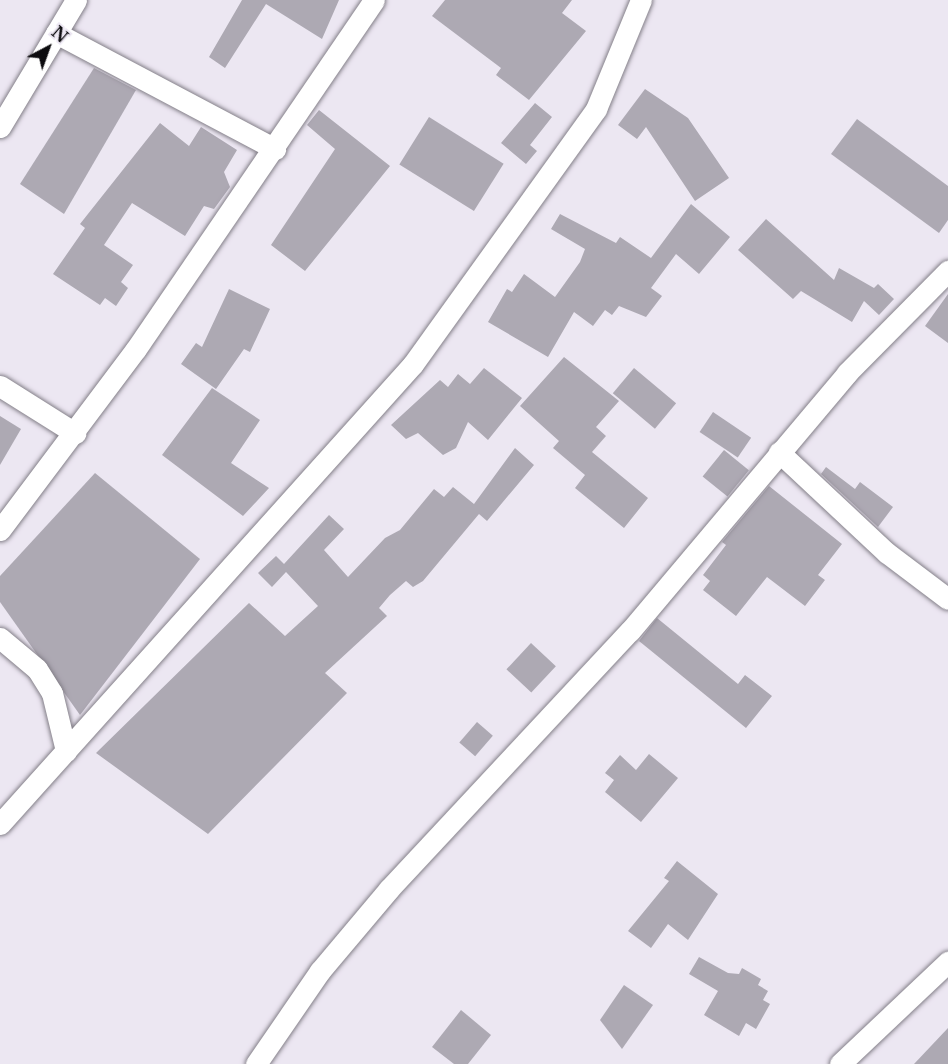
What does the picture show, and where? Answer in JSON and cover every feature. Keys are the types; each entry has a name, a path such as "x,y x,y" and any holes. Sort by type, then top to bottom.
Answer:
{"street":[{"path":"0,128 76,0"},
{"path":"0,530 75,433 275,149 374,0"},
{"path":"0,824 412,364 596,109 641,0"},
{"path":"56,33 275,149"},
{"path":"256,1064 320,971 389,889 630,631 778,452 948,271"},
{"path":"0,386 75,433"},
{"path":"778,452 888,553 948,599"},
{"path":"0,638 37,669 52,693 66,751"},
{"path":"840,1064 948,962"}],"building":[{"path":"242,0 339,0 322,39 266,4 225,68 209,57"},
{"path":"445,0 572,0 562,13 586,31 529,100 496,75 501,68 432,16"},
{"path":"94,68 136,90 64,214 20,184"},
{"path":"645,89 688,118 729,178 695,201 646,127 637,139 618,125"},
{"path":"535,103 552,117 530,145 537,151 526,164 501,143"},
{"path":"319,110 390,166 305,271 271,245 335,149 307,125"},
{"path":"429,117 504,164 474,211 399,164"},
{"path":"857,119 948,186 948,220 939,233 831,154"},
{"path":"160,123 189,146 201,127 237,150 224,172 230,187 214,209 204,206 185,236 132,203 104,245 133,265 121,282 128,288 116,306 105,298 100,305 53,274 85,228 80,224"},
{"path":"691,204 730,237 699,274 676,254 651,288 662,296 646,317 619,306 612,315 605,310 593,326 574,312 548,357 488,322 507,289 512,292 524,274 555,297 580,262 585,249 551,229 560,214 616,243 620,237 651,258"},
{"path":"766,219 834,280 839,268 874,288 878,284 894,299 879,315 864,301 852,322 801,291 793,299 738,250"},
{"path":"229,289 270,309 250,352 244,349 216,389 181,364 196,343 202,347"},
{"path":"948,294 948,343 925,326"},
{"path":"564,357 619,401 596,427 606,436 592,452 648,498 624,528 575,488 585,475 553,448 559,441 520,406"},
{"path":"484,368 522,398 488,440 468,422 456,448 443,455 418,433 406,439 391,425 440,380 448,387 458,374 470,384"},
{"path":"634,368 676,403 655,429 613,393"},
{"path":"212,388 260,420 231,463 269,488 243,516 162,455"},
{"path":"713,412 751,438 738,458 700,432"},
{"path":"0,416 21,429 0,465"},
{"path":"515,448 534,465 487,521 479,514 423,581 413,587 406,581 390,595 379,608 387,616 325,673 347,693 208,834 96,753 249,603 285,636 318,606 286,572 272,587 258,573 276,556 284,564 329,515 344,529 324,550 348,577 385,538 400,530 434,489 444,497 453,487 474,504"},
{"path":"724,450 749,470 727,497 703,476"},
{"path":"826,467 855,489 860,482 893,507 878,527 821,474"},
{"path":"95,473 200,559 80,715 0,602 0,576"},
{"path":"769,486 842,544 818,575 825,580 805,606 767,577 736,616 703,590 710,581 703,575 726,545 722,542"},
{"path":"657,618 738,684 745,675 772,696 746,728 639,641"},
{"path":"531,643 556,666 531,693 506,669"},
{"path":"477,722 493,736 475,756 459,742"},
{"path":"649,754 678,778 641,822 605,792 614,780 605,773 620,755 636,770"},
{"path":"677,861 718,894 688,940 668,924 651,948 628,931 669,881 664,878"},
{"path":"699,957 728,973 739,974 742,968 761,979 758,985 768,991 763,1000 770,1004 756,1029 746,1023 739,1036 704,1015 718,991 689,974"},
{"path":"624,985 653,1005 622,1049 600,1020"},
{"path":"461,1010 491,1035 468,1064 454,1064 432,1047"},
{"path":"948,1028 948,1064 914,1064"}]}
